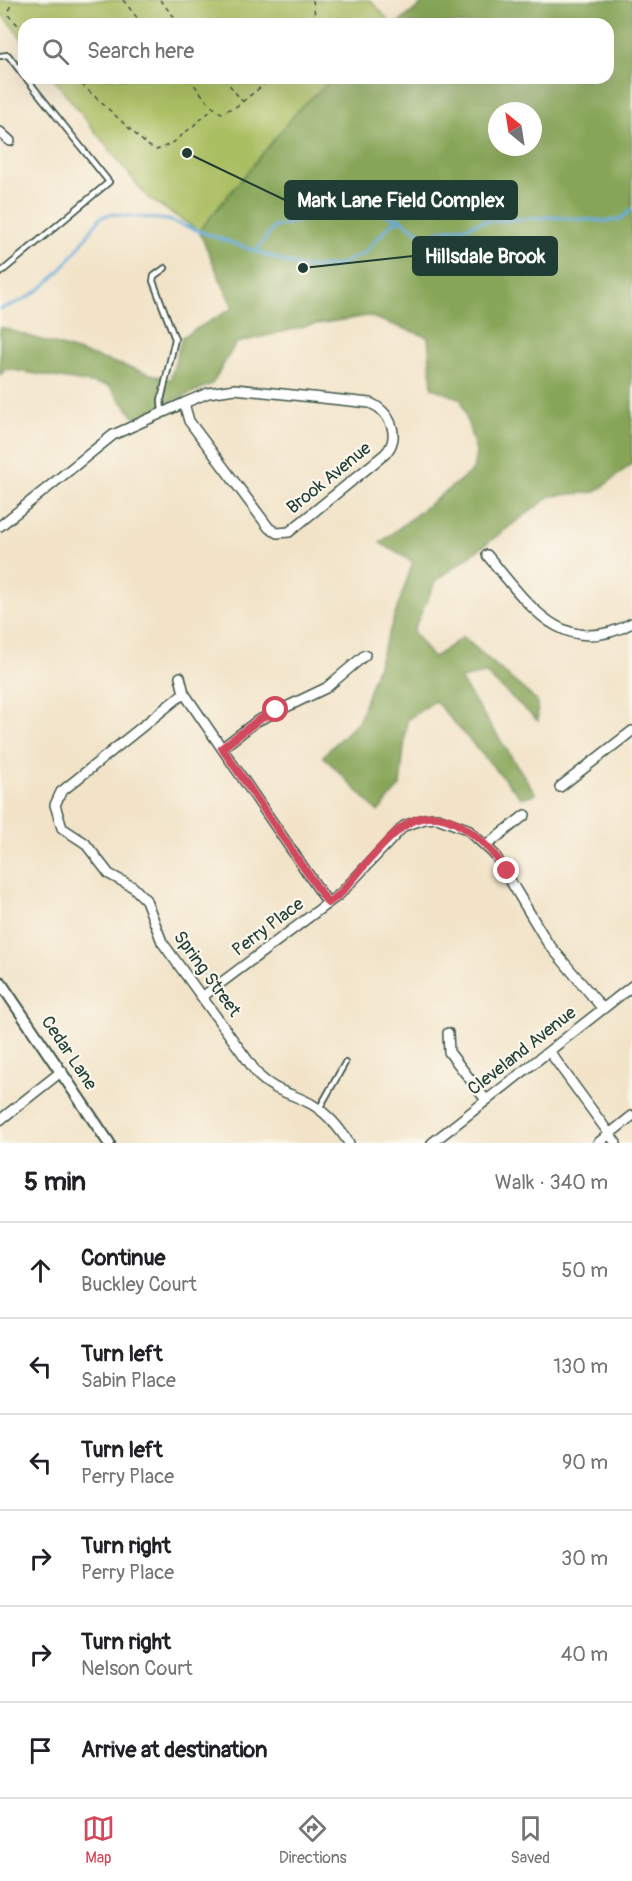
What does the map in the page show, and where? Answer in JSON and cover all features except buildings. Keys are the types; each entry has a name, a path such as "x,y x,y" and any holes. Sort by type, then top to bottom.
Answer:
{"street":[{"path":"0,132 10,141"},
{"name":"Brook Avenue","path":"0,526 113,435 162,412 208,393 235,389 370,403 386,414 394,436 385,454 289,532 277,533 269,528 189,421 184,403"},
{"path":"488,555 539,616 559,629 578,634 597,635 609,633 632,623"},
{"path":"222,748 257,721 326,688 364,655"},
{"path":"180,677 184,693 328,903"},
{"name":"Spring Street","path":"184,693 61,792 55,805 55,812 62,828 85,843 99,864 140,893 146,900 162,942 268,1084 319,1109 335,1124 349,1143"},
{"path":"560,787 632,731"},
{"path":"487,845 525,815"},
{"name":"Perry Place","path":"202,997 340,894 404,826 425,819 437,818 467,829 487,845 507,871 547,942 603,1009"},
{"name":"Cedar Lane","path":"0,982 109,1143"},
{"name":"Cleveland Avenue","path":"432,1143 632,986"},
{"path":"448,1033 449,1052 486,1101"},
{"path":"549,1051 616,1143"},
{"path":"0,1120 62,1071"},
{"path":"598,1143 632,1116"}],"lane":[{"path":"0,56 8,56 18,68"},
{"path":"0,273 110,182 31,84"},
{"path":"162,412 161,400 175,339 153,281 154,276 165,268"},
{"path":"319,1109 345,1063"}],"path":[{"path":"123,0 137,18"},
{"path":"160,0 174,18"},
{"path":"313,0 315,18"},
{"path":"10,6 9,16 18,25"},
{"path":"81,84 147,145 156,150 174,142 213,109"},
{"path":"194,84 213,109 225,112 264,84"},
{"path":"229,84 243,101"}],"green space":[{"path":"0,0 370,0 386,18 18,18 18,34 0,12"},
{"path":"427,0 632,0 632,464 596,492 551,496 436,581 413,631 433,658 463,637 537,701 538,721 486,674 460,679 536,794 521,798 435,701 407,720 400,786 378,812 323,756 359,720 413,562 380,543 473,470 476,452 461,399 432,388 428,337 368,316 311,325 236,343 212,384 135,418 109,386 6,369 0,375 0,327 170,380 182,337 233,308 199,231 300,108 327,84 614,84 614,18 404,18"},
{"path":"58,84 327,84 300,108 199,231 147,197"}],"waterway":[{"path":"256,251 274,227 322,215 337,207 354,206 401,219"},
{"path":"0,309 17,303 46,284 69,260 100,218 110,214 168,220 303,268 339,265 363,254 392,223 401,220 426,237 441,230 467,227 480,222 550,217 619,220 632,209"}],"place":[{"name":"Mark Lane Field Complex","path":"187,153"},
{"name":"Hillsdale Brook","path":"303,268"}],"route":[{"path":"276,710 257,721 222,748 328,903 340,894 404,826 425,819 437,818 458,823 487,845 507,871"}]}
